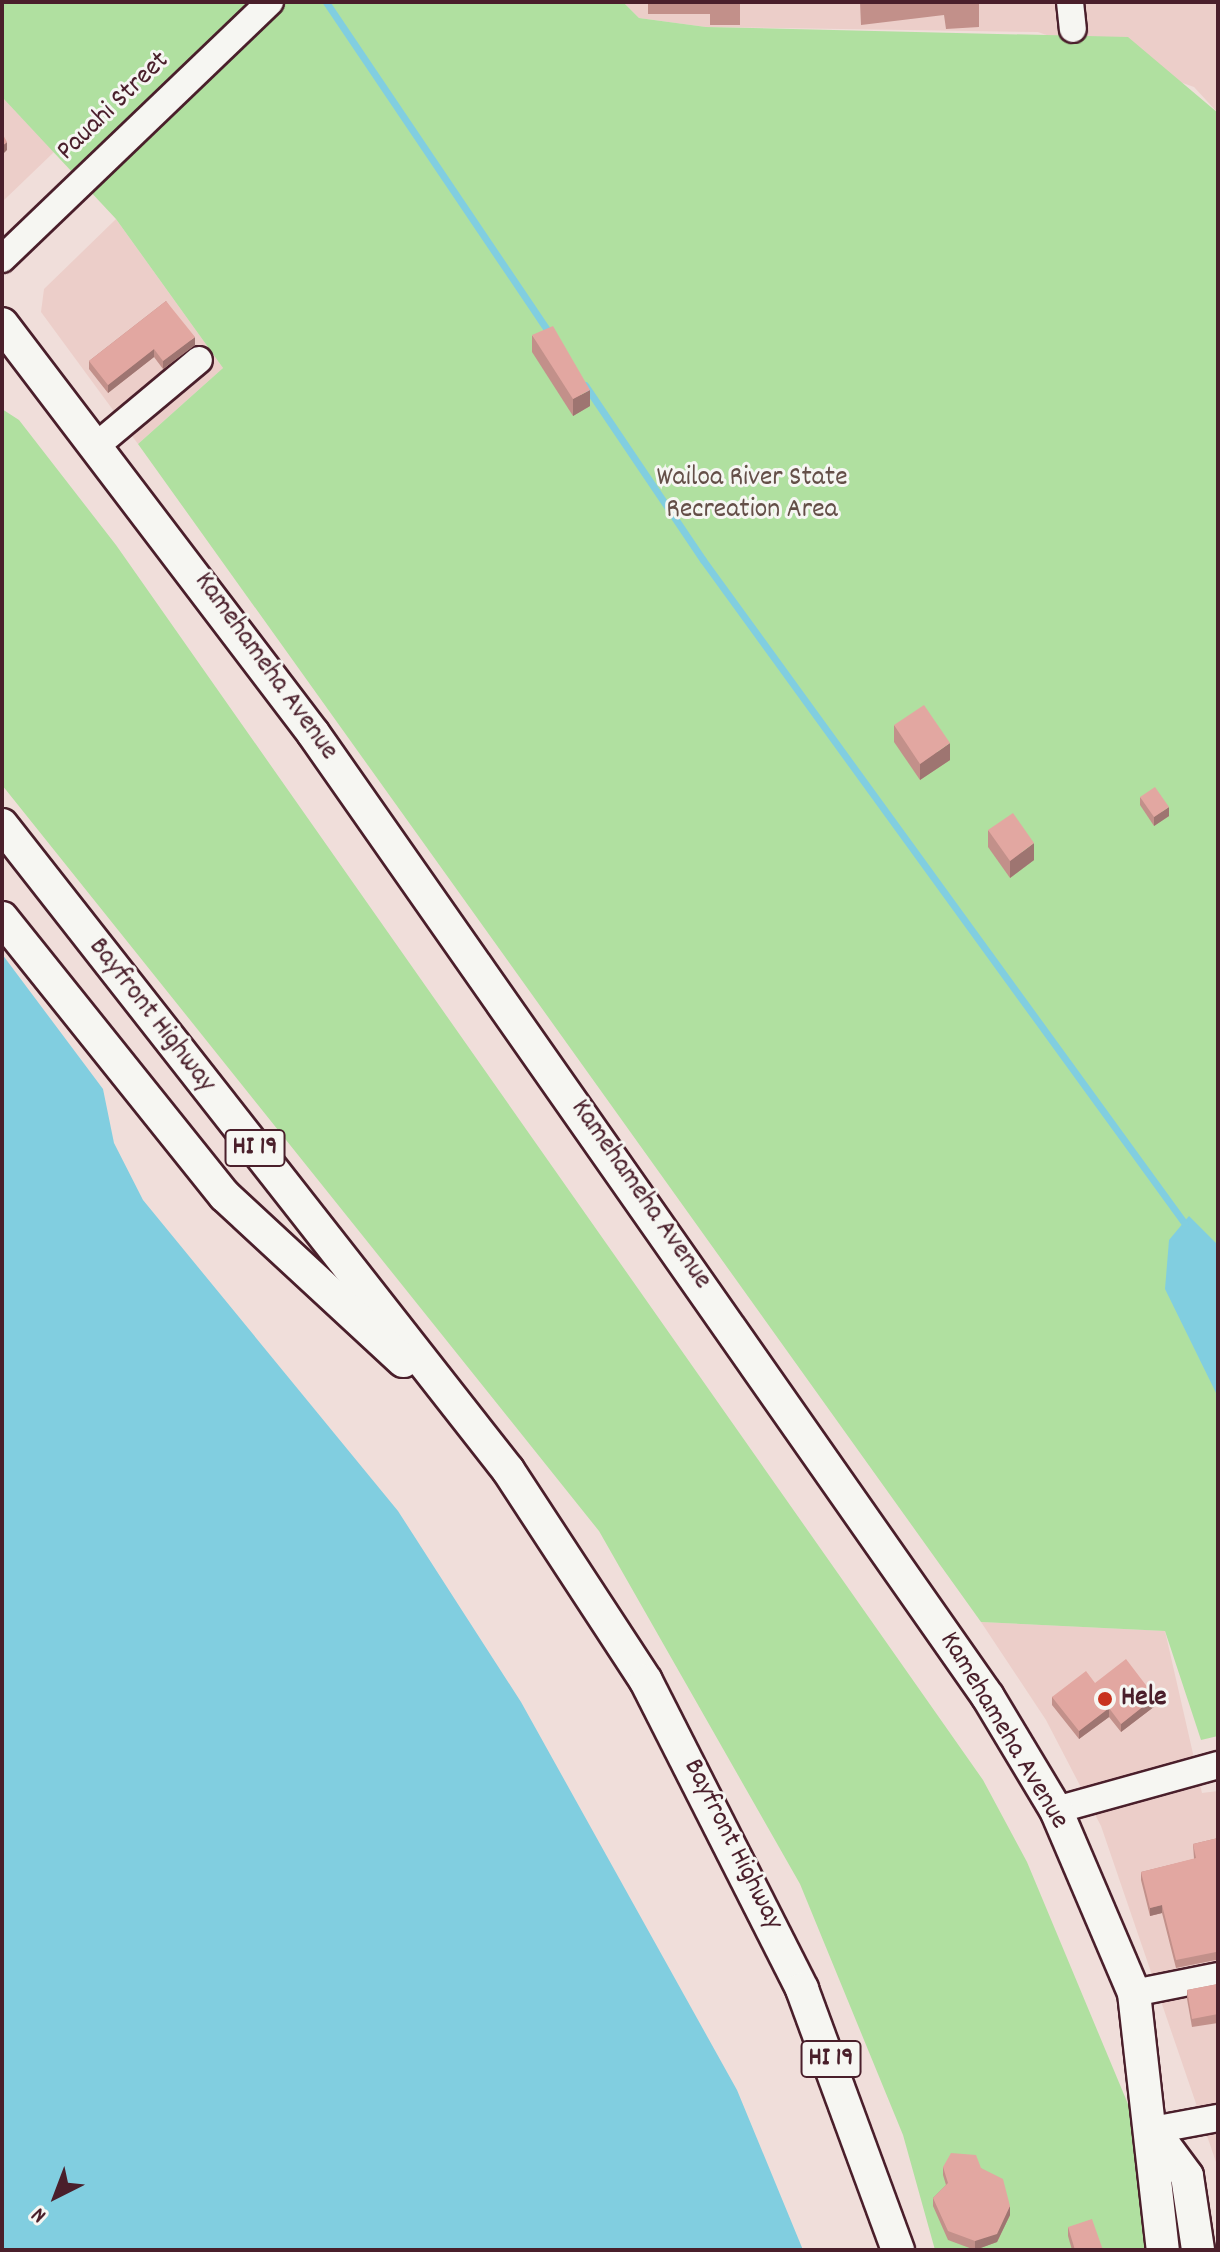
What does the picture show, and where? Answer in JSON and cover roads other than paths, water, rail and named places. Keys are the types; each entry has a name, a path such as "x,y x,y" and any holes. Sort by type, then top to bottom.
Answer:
{"main road":[{"name":"Kamehameha Avenue","path":"2,324 313,733 765,1373 988,1697 1056,1810 1134,1993 1153,2130 1163,2250"},
{"name":"Bayfront Highway","path":"2,825 508,1470 646,1681 749,1873 824,2039 898,2250"},
{"name":"Bayfront Highway","path":"2,918 225,1196 508,1470"},
{"name":"Kamehameha Avenue","path":"1153,2130 1187,2176 1198,2250"}],"street":[{"path":"1070,2 1073,29"},
{"name":"Pauahi Street","path":"2,259 264,8"},
{"path":"96,446 199,360"},
{"path":"1056,1810 1218,1765"},
{"path":"1134,1993 1218,1976"},
{"path":"1153,2130 1218,2118"}],"water":[{"path":"2,954 103,1089 114,1143 143,1200 398,1511 521,1702 737,2090 803,2250 2,2250"},
{"path":"1189,1216 1218,1245 1218,1397 1165,1289 1169,1240"}],"waterway":[{"path":"326,2 551,335"},
{"path":"585,385 703,560 1185,1224"}],"place":[{"name":"Hele","path":"1105,1699"}],"park label":[{"name":"Wailoa River State Recreation Area","path":"752,495"}]}
